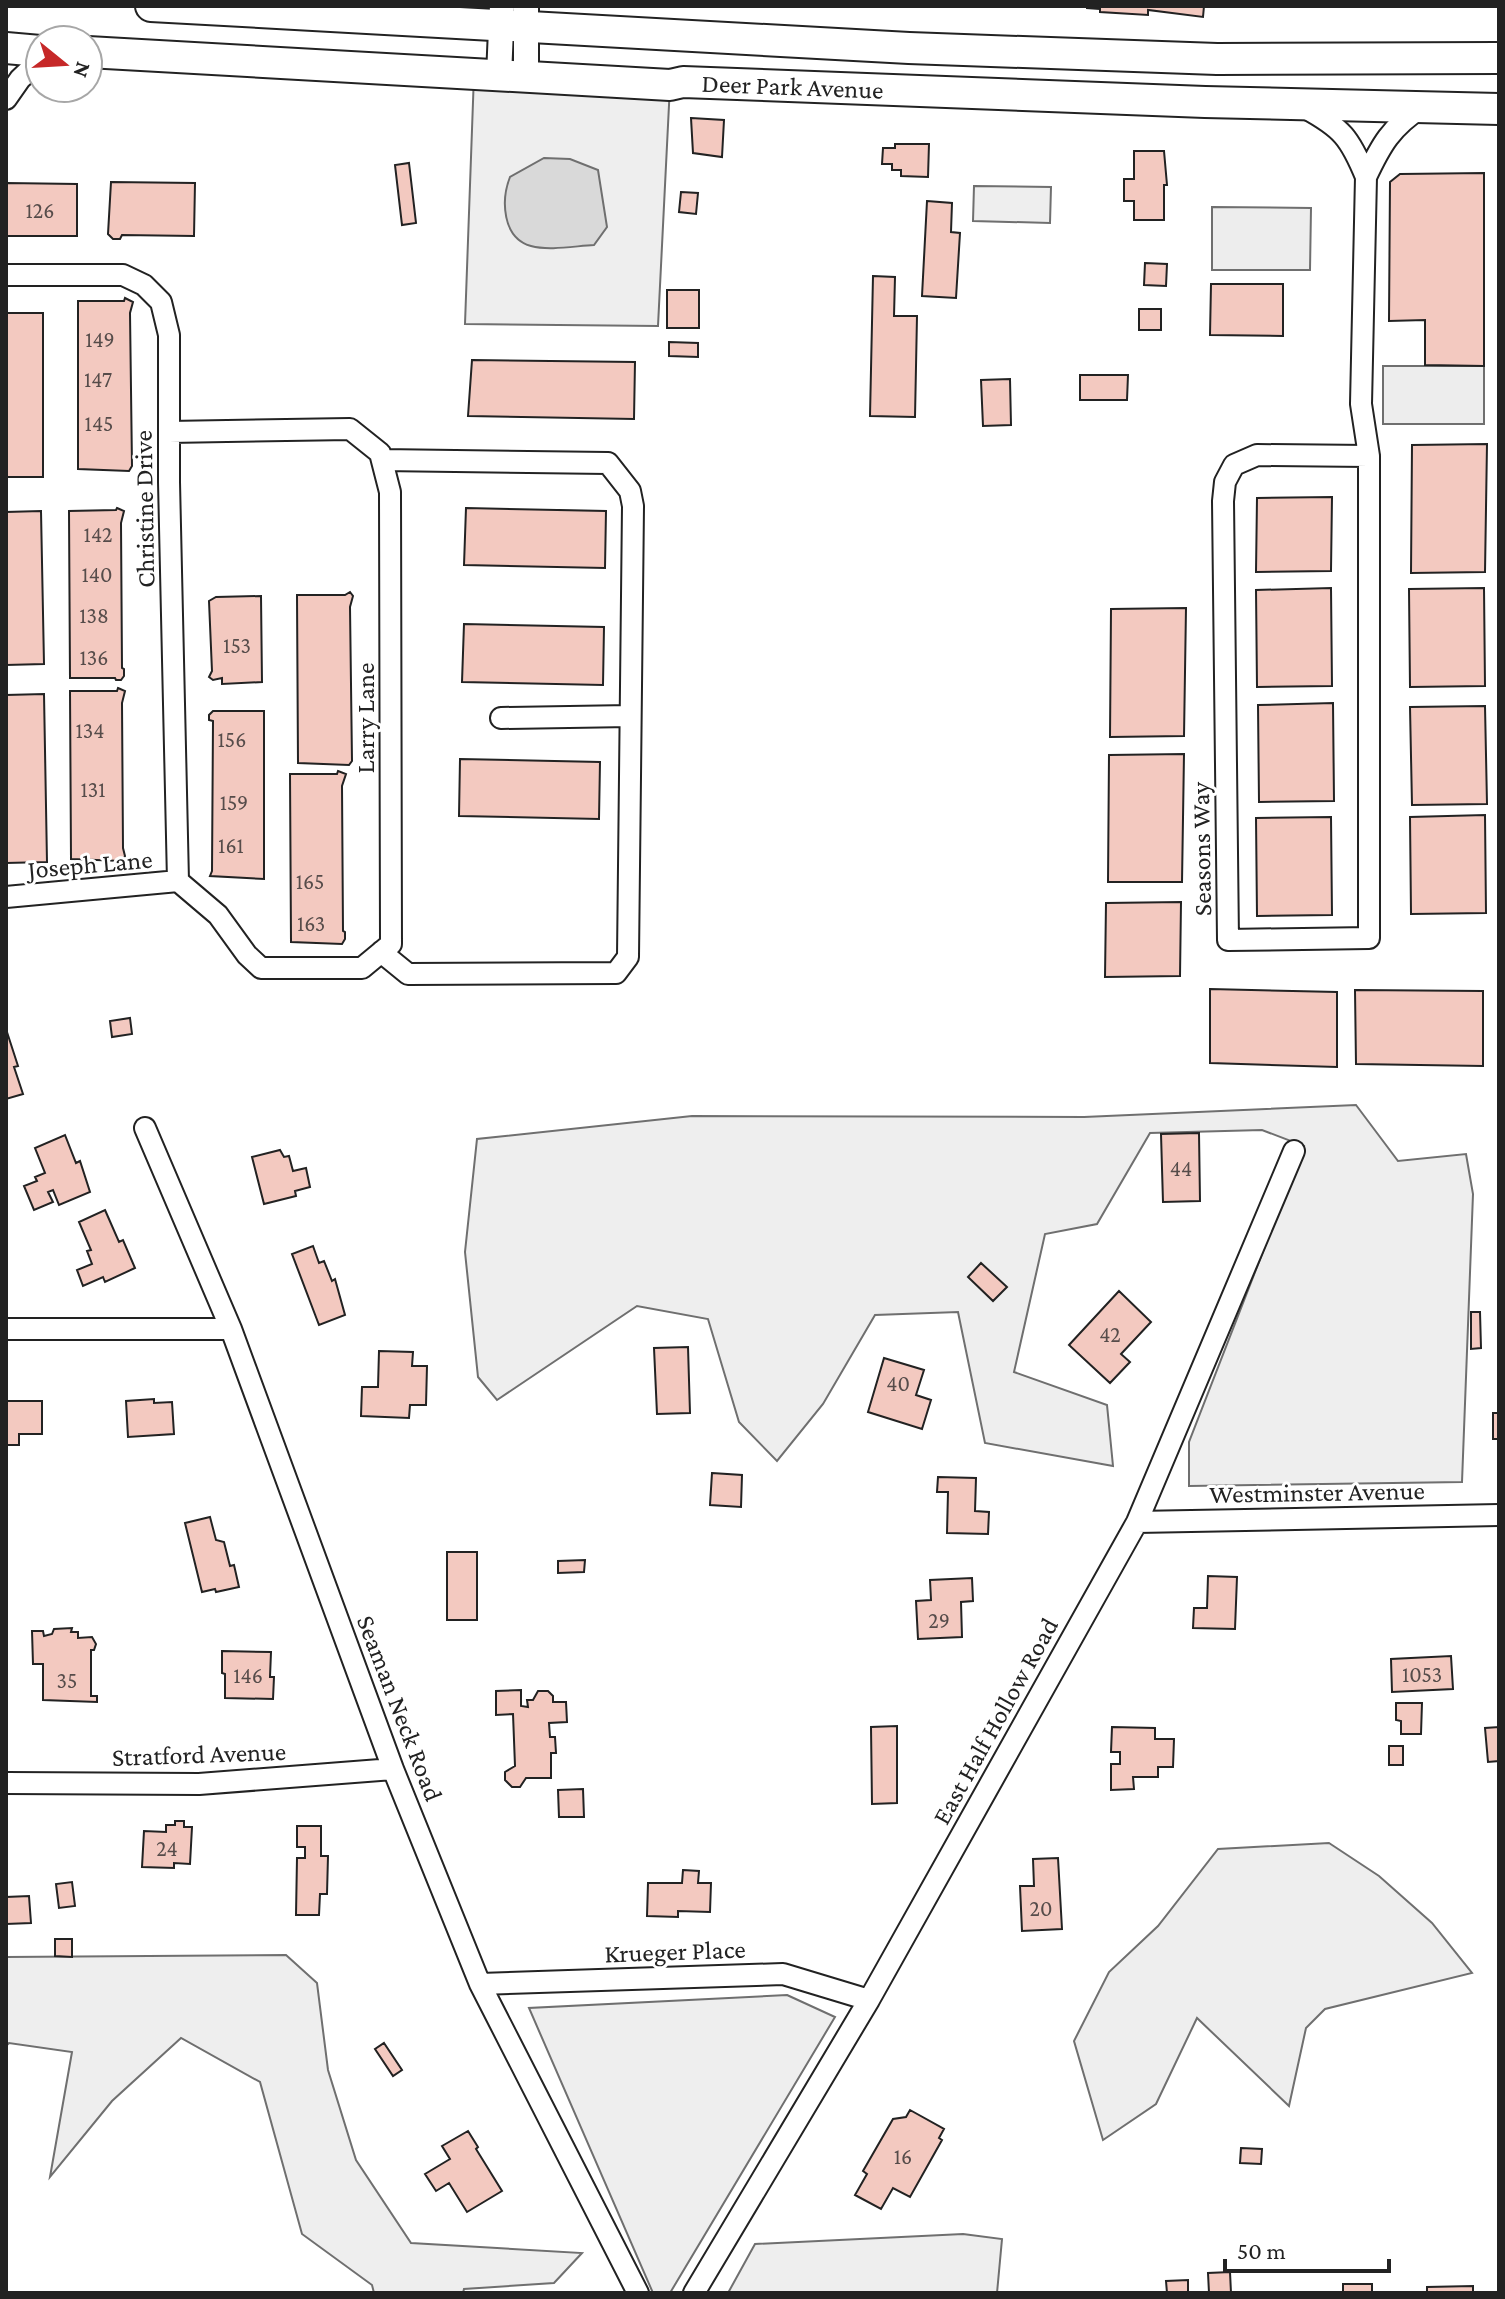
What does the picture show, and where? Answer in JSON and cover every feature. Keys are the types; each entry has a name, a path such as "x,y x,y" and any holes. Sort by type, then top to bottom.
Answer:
{"main road":[{"name":"Deer Park Avenue","path":"151,6 514,17 909,48 1202,59 1499,58"},
{"name":"Deer Park Avenue","path":"104,53 670,85 683,82 1499,109"}],"street":[{"path":"512,76 514,17"},
{"path":"6,99 24,75"},
{"path":"1298,104 1340,131 1353,146 1366,177"},
{"path":"1366,177 1388,135 1422,107"},
{"name":"Seasons Way","path":"1366,177 1361,404 1369,456 1369,938 1228,940 1225,482 1234,465 1257,455 1369,456"},
{"name":"Christine Drive","path":"6,275 123,275 144,285 161,302 169,335 178,881"},
{"path":"169,432 350,429 380,453 382,460 608,463 630,491 633,506 628,957 616,973 408,974 381,952 362,968 261,968 247,955 218,915 178,881"},
{"name":"Larry Lane","path":"381,952 391,944 390,492 382,460"},
{"path":"501,718 630,716"},
{"name":"Joseph Lane","path":"6,897 178,881"},
{"name":"Seaman Neck Road","path":"145,1128 231,1329 393,1769 480,1984 638,2293"},
{"name":"East Half Hollow Road","path":"694,2293 869,2000 1137,1522 1294,1151"},
{"path":"6,1329 231,1329"},
{"name":"Westminster Avenue","path":"1137,1522 1499,1515"},
{"name":"Stratford Avenue","path":"6,1783 199,1784 393,1769"},
{"name":"Krueger Place","path":"480,1984 783,1974 869,2000"}],"shaded area":[{"path":"474,74 670,85 658,326 465,324"},
{"path":"544,158 570,159 598,170 607,227 594,245 531,246 521,242 509,227 505,196 510,177"},
{"path":"974,186 1051,187 1050,223 973,221"},
{"path":"1212,207 1311,208 1310,270 1212,270"},
{"path":"1383,366 1484,366 1484,424 1383,424"},
{"path":"1356,1105 1398,1161 1466,1154 1473,1194 1462,1482 1189,1486 1189,1442 1304,1146 1262,1130 1150,1133 1097,1224 1045,1234 1014,1372 1107,1405 1113,1466 985,1443 958,1312 875,1315 823,1404 777,1461 739,1422 708,1319 637,1306 497,1400 478,1377 465,1252 477,1139 692,1116 1084,1117"},
{"path":"1329,1843 1379,1876 1432,1923 1472,1973 1325,2009 1306,2028 1289,2106 1197,2018 1156,2104 1103,2140 1074,2041 1109,1972 1158,1926 1218,1849"},
{"path":"286,1955 317,1983 328,2070 356,2160 411,2243 582,2253 554,2283 464,2289 463,2293 374,2293 372,2285 302,2234 260,2082 181,2038 112,2101 50,2177 72,2052 9,2043 6,2046 6,1957"},
{"path":"787,1995 835,2017 670,2293 653,2293 529,2008"},
{"path":"963,2234 1002,2239 997,2293 728,2293 755,2244"}],"building":[{"path":"1087,6 1204,6 1203,17 1148,10 1148,15 1100,12 1100,9"},
{"path":"691,118 724,120 722,157 693,153"},
{"path":"895,144 929,144 928,177 901,176 901,170 892,170 892,164 882,164 883,148 895,148"},
{"path":"1134,151 1164,151 1167,185 1164,185 1164,220 1134,220 1134,201 1124,201 1124,179 1134,179"},
{"path":"409,163 416,223 402,225 395,165"},
{"path":"1484,173 1484,366 1425,365 1425,320 1389,321 1390,182 1400,174"},
{"path":"111,182 195,183 194,236 122,235 120,239 113,239 108,234"},
{"path":"6,183 77,184 77,236 6,236"},
{"path":"681,192 698,193 696,214 679,212"},
{"path":"927,201 952,203 951,232 960,233 956,298 922,296"},
{"path":"1145,263 1167,264 1166,286 1144,285"},
{"path":"873,276 895,277 894,316 917,316 915,417 870,416"},
{"path":"1211,284 1283,284 1283,336 1210,335"},
{"path":"667,290 699,290 699,328 667,328"},
{"path":"125,298 133,302 130,313 132,466 129,471 78,469 78,301 124,301"},
{"path":"1139,309 1161,309 1161,330 1139,330"},
{"path":"6,313 43,313 43,477 6,477"},
{"path":"669,342 698,343 698,357 669,356"},
{"path":"472,360 635,362 634,419 468,416"},
{"path":"1080,375 1128,375 1127,400 1080,400"},
{"path":"1010,379 1011,425 983,426 981,380"},
{"path":"1487,444 1485,572 1411,573 1412,445"},
{"path":"1332,497 1331,571 1256,572 1257,498"},
{"path":"117,508 124,511 121,523 124,676 121,680 70,678 69,511"},
{"path":"466,508 606,511 605,568 464,565"},
{"path":"41,511 44,664 6,665 6,512"},
{"path":"1331,588 1332,686 1257,687 1256,590"},
{"path":"1484,588 1485,686 1410,687 1409,589"},
{"path":"350,592 353,596 350,607 352,761 349,765 298,763 297,595 345,595"},
{"path":"261,596 262,682 222,684 222,678 213,680 209,677 212,671 209,601 216,597"},
{"path":"1186,608 1184,736 1110,737 1111,609"},
{"path":"464,624 604,627 603,685 462,682"},
{"path":"118,688 125,691 122,703 125,856 122,861 71,859 70,691 117,691"},
{"path":"44,694 47,862 6,863 6,695"},
{"path":"1333,703 1334,801 1259,802 1258,705"},
{"path":"1485,706 1487,804 1412,805 1410,707"},
{"path":"213,711 264,711 264,879 210,876 213,721 209,720 209,715"},
{"path":"1184,754 1182,882 1108,882 1109,755"},
{"path":"460,759 600,762 599,819 459,816"},
{"path":"338,771 346,774 342,786 345,939 342,944 291,942 290,774 337,774"},
{"path":"1485,815 1486,913 1411,914 1410,817"},
{"path":"1331,817 1332,915 1257,916 1256,818"},
{"path":"1181,902 1180,976 1105,977 1106,903"},
{"path":"1210,989 1337,992 1337,1067 1210,1063"},
{"path":"1355,990 1483,991 1483,1066 1356,1064"},
{"path":"130,1018 132,1034 112,1037 110,1021"},
{"path":"6,1029 23,1094 6,1099"},
{"path":"1199,1133 1200,1201 1163,1202 1161,1134"},
{"path":"65,1135 76,1163 80,1161 90,1192 59,1205 53,1190 48,1192 53,1202 34,1210 24,1186 37,1181 35,1177 45,1173 35,1148"},
{"path":"280,1150 284,1157 289,1156 293,1171 306,1168 310,1187 295,1191 296,1196 264,1204 252,1157"},
{"path":"105,1210 135,1268 105,1282 103,1277 83,1286 77,1270 92,1264 87,1251 91,1250 79,1222"},
{"path":"313,1246 319,1263 324,1261 332,1281 335,1279 345,1315 319,1325 292,1254"},
{"path":"981,1263 1007,1287 993,1301 968,1277"},
{"path":"1119,1291 1151,1322 1121,1354 1130,1362 1110,1383 1069,1345"},
{"path":"1471,1312 1480,1312 1481,1348 1471,1349"},
{"path":"688,1347 690,1413 657,1414 654,1348"},
{"path":"379,1351 413,1352 412,1366 427,1366 426,1405 410,1405 409,1418 361,1416 362,1387 378,1387"},
{"path":"884,1358 924,1370 916,1395 931,1400 922,1429 868,1412"},
{"path":"154,1399 154,1403 172,1402 174,1434 128,1437 126,1401"},
{"path":"6,1401 42,1401 42,1434 19,1434 19,1445 6,1445"},
{"path":"1493,1413 1499,1413 1499,1439 1493,1439"},
{"path":"712,1473 742,1475 741,1507 710,1505"},
{"path":"938,1477 976,1478 975,1511 989,1512 988,1534 947,1533 948,1492 937,1492"},
{"path":"210,1517 216,1540 224,1542 230,1566 234,1565 239,1587 202,1592 185,1523"},
{"path":"447,1552 477,1552 477,1620 447,1620"},
{"path":"585,1560 584,1572 558,1573 558,1561"},
{"path":"1208,1576 1237,1577 1235,1629 1193,1628 1194,1608 1207,1608"},
{"path":"972,1578 973,1601 961,1602 962,1637 918,1639 916,1601 931,1600 930,1580"},
{"path":"72,1628 71,1632 78,1632 78,1638 92,1637 96,1644 91,1650 91,1696 97,1696 97,1702 43,1700 43,1664 33,1664 32,1631 43,1631 44,1636 52,1634 54,1629"},
{"path":"222,1651 271,1652 273,1699 225,1698"},
{"path":"1451,1656 1453,1689 1392,1692 1391,1659"},
{"path":"521,1690 521,1706 528,1707 527,1700 533,1700 538,1691 548,1691 553,1696 553,1702 566,1702 567,1722 549,1723 550,1737 555,1737 556,1753 551,1753 551,1778 526,1778 520,1787 512,1787 505,1780 505,1772 515,1766 513,1714 496,1715 496,1691"},
{"path":"1396,1703 1422,1703 1421,1734 1401,1734 1401,1721 1396,1720"},
{"path":"897,1726 897,1803 872,1804 871,1727"},
{"path":"1112,1727 1155,1728 1155,1739 1174,1739 1173,1767 1158,1767 1158,1777 1133,1777 1134,1789 1111,1790 1111,1764 1120,1764 1120,1752 1111,1752"},
{"path":"1499,1727 1499,1761 1488,1762 1485,1728"},
{"path":"1389,1746 1403,1746 1403,1765 1389,1765"},
{"path":"583,1789 584,1817 559,1817 558,1790"},
{"path":"175,1821 184,1821 184,1827 192,1827 190,1864 174,1863 174,1868 142,1867 144,1831 166,1832 166,1825 175,1825"},
{"path":"297,1826 321,1826 321,1856 328,1856 327,1894 320,1894 319,1915 296,1915 297,1858 305,1858 305,1847 297,1847"},
{"path":"1058,1858 1062,1929 1022,1931 1020,1886 1034,1886 1033,1859"},
{"path":"683,1870 699,1871 698,1883 711,1883 710,1912 678,1911 678,1917 647,1916 648,1883 682,1883"},
{"path":"72,1882 75,1906 59,1908 56,1884"},
{"path":"29,1896 31,1923 6,1924 6,1897"},
{"path":"55,1939 72,1939 72,1957 55,1956"},
{"path":"384,2043 402,2070 393,2076 375,2049"},
{"path":"910,2110 944,2129 939,2138 942,2140 910,2197 893,2188 881,2209 855,2195 867,2174 863,2171 893,2119 906,2117"},
{"path":"468,2131 502,2191 467,2212 449,2183 436,2191 425,2174 450,2159 442,2146"},
{"path":"1241,2148 1262,2149 1261,2164 1240,2163"},
{"path":"1230,2272 1231,2293 1209,2293 1208,2273"},
{"path":"1188,2280 1188,2293 1167,2293 1166,2281"},
{"path":"1343,2284 1372,2284 1372,2293 1343,2293"},
{"path":"1473,2286 1473,2293 1427,2293 1427,2287"}]}
